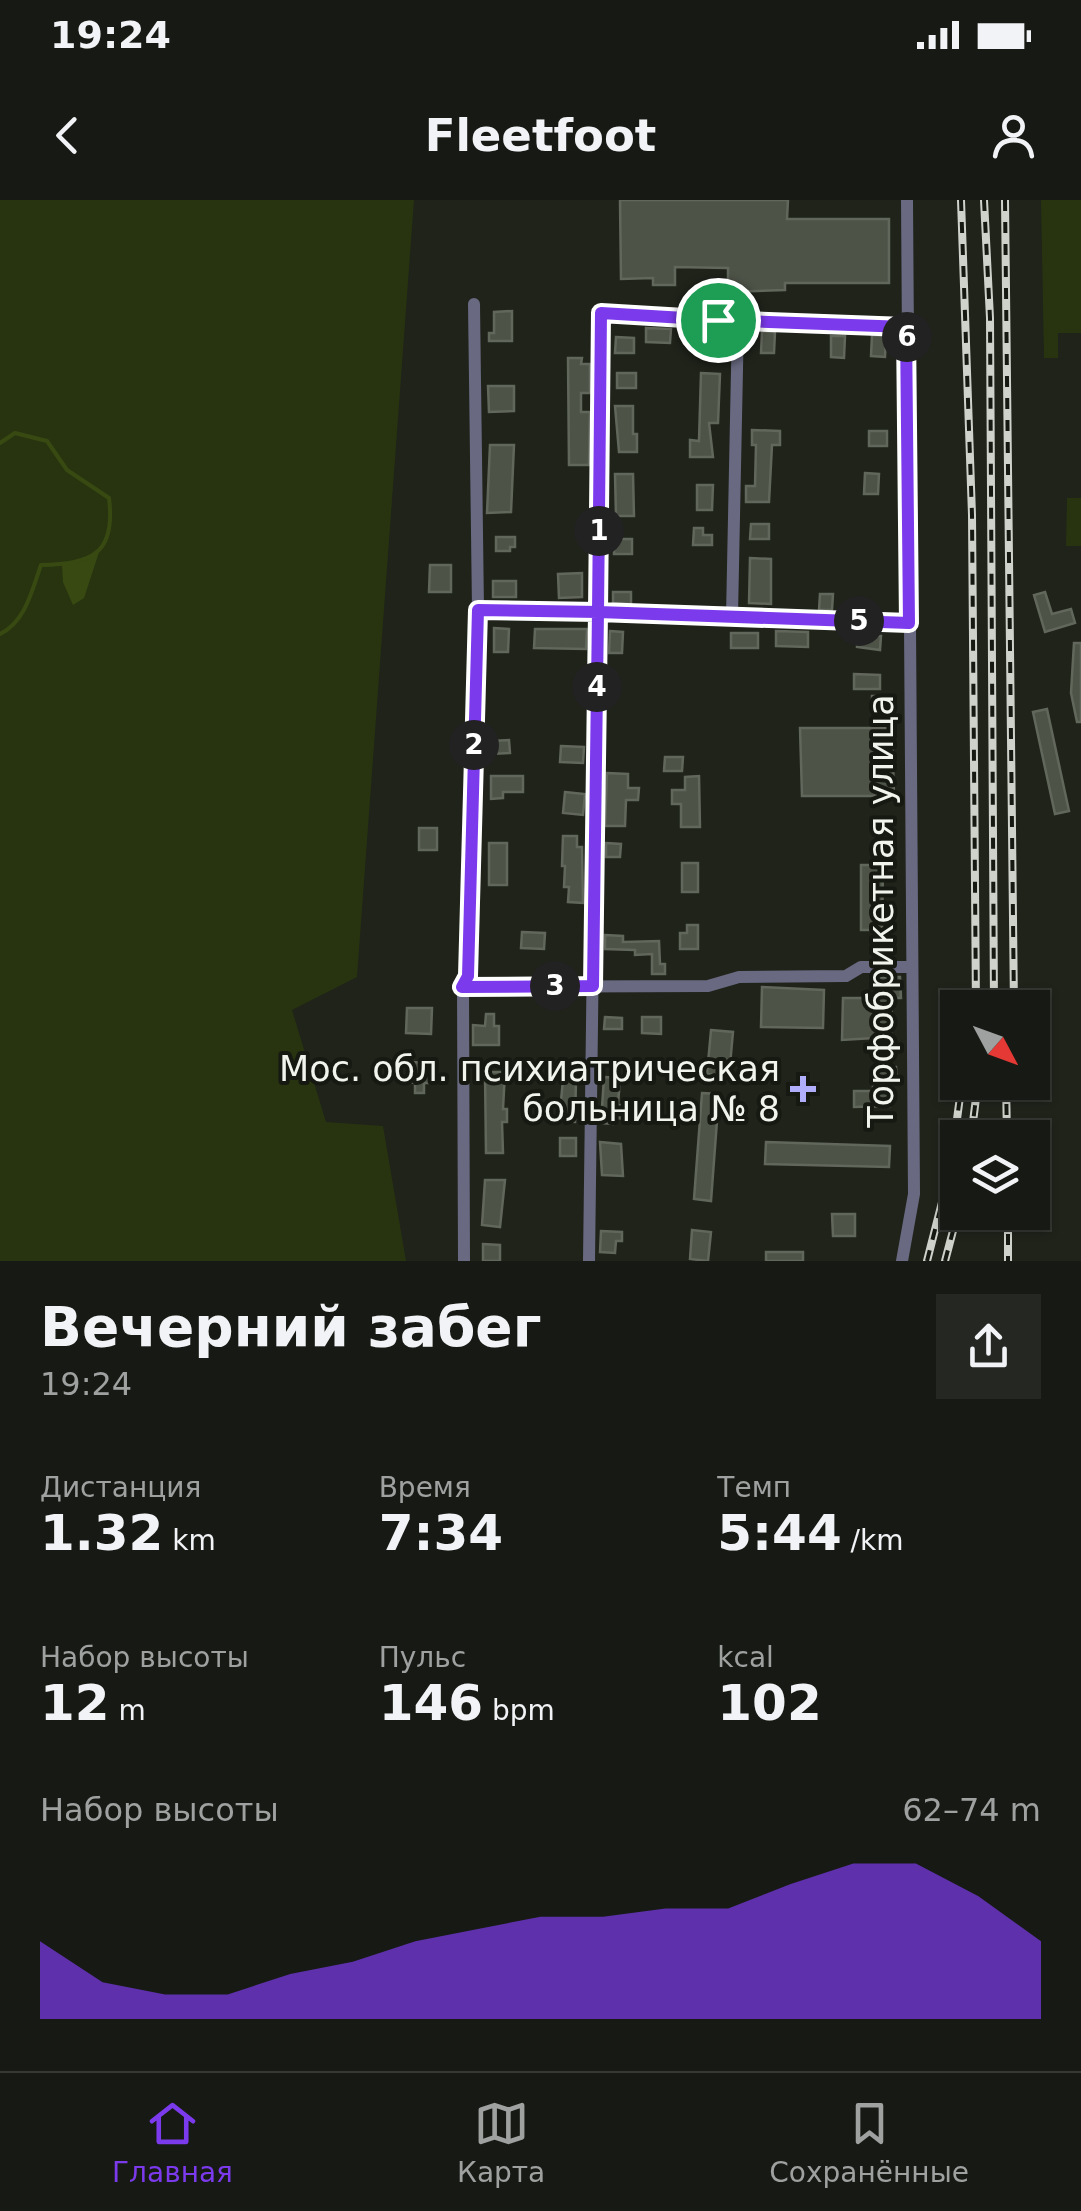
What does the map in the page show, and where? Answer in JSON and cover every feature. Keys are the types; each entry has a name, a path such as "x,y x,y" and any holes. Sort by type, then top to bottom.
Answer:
{"street":[{"name":"Торфобрикетная улица","path":"902,1261 914,1194 907,200"},
{"path":"464,1261 462,987 468,976 478,610 474,304"},
{"path":"588,1261 601,313 906,327"},
{"path":"732,616 738,320"},
{"path":"478,610 909,623"},
{"path":"462,987 708,986 739,977 846,976 861,968 911,968"}],"shaded area":[{"path":"0,200 414,200 357,977 292,1010 326,1122 383,1126 406,1261 0,1261"},
{"path":"1041,200 1081,200 1081,333 1058,333 1058,358 1044,358"},
{"path":"1067,498 1081,498 1081,546 1066,546"},
{"path":"99,552 84,598 73,605 63,582 62,564 84,561"}],"building":[{"path":"620,200 788,200 787,219 889,219 889,283 785,283 785,290 728,292 728,268 675,267 675,285 653,285 653,278 621,279"},
{"path":"512,311 512,341 489,341 489,333 494,333 494,312"},
{"path":"646,328 671,329 670,343 646,342"},
{"path":"762,331 775,332 774,353 761,353"},
{"path":"696,334 719,334 719,351 696,350"},
{"path":"872,335 886,336 885,357 871,356"},
{"path":"831,336 845,336 844,358 831,357"},
{"path":"616,337 634,338 634,353 615,353"},
{"path":"568,358 582,358 581,364 590,364 590,393 581,393 581,412 590,412 589,465 569,465"},
{"path":"617,373 636,373 636,388 617,388"},
{"path":"701,373 720,374 718,423 709,423 713,457 690,457 690,440 699,441"},
{"path":"488,386 514,386 514,411 489,412"},
{"path":"615,406 633,406 637,452 619,452"},
{"path":"752,430 780,431 780,445 772,445 769,502 746,502 746,486 755,486 756,445 752,445"},
{"path":"869,431 887,431 887,446 869,446"},
{"path":"490,445 514,445 511,512 487,513"},
{"path":"865,473 879,474 878,494 864,494"},
{"path":"615,474 633,474 634,516 616,516"},
{"path":"697,485 713,485 712,510 697,510"},
{"path":"751,524 769,524 769,539 750,539"},
{"path":"694,528 703,528 703,535 712,535 712,545 693,545"},
{"path":"496,537 515,537 515,547 496,551"},
{"path":"614,539 632,539 632,554 614,554"},
{"path":"750,558 771,559 771,604 749,603"},
{"path":"430,565 451,565 451,592 429,592"},
{"path":"582,573 582,597 559,598 558,574"},
{"path":"493,581 516,581 516,597 493,597"},
{"path":"613,592 631,592 631,604 613,603"},
{"path":"1045,592 1052,614 1071,609 1075,623 1045,632 1034,595"},
{"path":"820,594 833,594 832,610 819,610"},
{"path":"494,628 509,629 508,652 494,652"},
{"path":"535,629 587,629 586,649 534,648"},
{"path":"610,631 623,632 622,653 609,653"},
{"path":"776,631 808,632 808,647 776,646"},
{"path":"731,633 758,633 758,648 731,648"},
{"path":"857,635 881,636 880,650 857,647"},
{"path":"1074,643 1081,643 1081,722 1077,722 1071,693"},
{"path":"854,674 880,675 880,689 854,689"},
{"path":"872,696 888,696 887,709 872,709"},
{"path":"1047,709 1069,811 1055,814 1033,712"},
{"path":"800,728 892,728 894,796 802,796"},
{"path":"509,740 510,753 491,754 491,741"},
{"path":"561,746 584,747 583,763 560,762"},
{"path":"665,757 683,757 682,771 664,771"},
{"path":"607,773 628,774 628,788 639,788 638,800 626,800 625,826 605,826"},
{"path":"491,776 523,776 523,792 503,792 503,798 491,799"},
{"path":"699,776 700,827 681,827 681,804 672,804 672,790 685,790 685,777"},
{"path":"565,792 585,794 583,815 563,813"},
{"path":"419,828 437,828 437,850 419,850"},
{"path":"563,836 577,836 577,847 582,847 583,903 568,902 569,887 564,887 562,866"},
{"path":"489,843 507,843 507,885 489,885"},
{"path":"606,843 621,844 620,857 606,857"},
{"path":"682,863 698,863 698,892 682,892"},
{"path":"861,865 883,865 882,930 861,930"},
{"path":"687,925 698,925 698,949 680,949 680,933 687,933"},
{"path":"522,932 545,933 544,949 521,948"},
{"path":"605,935 623,936 623,942 659,941 660,964 665,964 665,974 652,974 652,954 605,949"},
{"path":"876,977 900,977 901,998 892,998 891,1037 842,1040 843,998 877,998"},
{"path":"762,987 824,990 823,1028 761,1027"},
{"path":"407,1008 432,1008 431,1034 406,1033"},
{"path":"486,1014 494,1014 494,1026 499,1026 499,1045 473,1045 473,1025 485,1026"},
{"path":"605,1017 622,1018 622,1029 604,1029"},
{"path":"642,1017 661,1017 661,1034 642,1033"},
{"path":"711,1030 733,1032 729,1076 707,1074"},
{"path":"410,1062 430,1063 430,1083 424,1083 424,1093 415,1093 415,1083 410,1082"},
{"path":"896,1067 897,1082 890,1083 890,1106 854,1107 854,1091 873,1091 873,1068"},
{"path":"485,1072 505,1072 503,1109 507,1109 507,1122 502,1122 503,1153 486,1153"},
{"path":"604,1077 620,1078 618,1105 631,1105 630,1119 613,1118 613,1124 601,1123"},
{"path":"563,1080 576,1081 575,1122 559,1121"},
{"path":"702,1093 719,1094 711,1201 694,1199"},
{"path":"560,1138 576,1138 576,1156 560,1156"},
{"path":"600,1142 621,1144 623,1176 602,1175"},
{"path":"766,1142 890,1146 889,1167 765,1164"},
{"path":"485,1180 505,1180 500,1227 482,1225"},
{"path":"832,1214 855,1214 855,1236 833,1236"},
{"path":"692,1230 711,1232 708,1261 690,1259"},
{"path":"601,1231 622,1232 615,1253 600,1252"},
{"path":"483,1244 500,1245 500,1261 483,1261"},
{"path":"766,1252 803,1252 803,1261 766,1261"}],"waterway":[{"path":"0,443 15,433 47,441 67,470 109,498 110,517 104,544 97,552 74,562 41,565 22,613 0,634"}],"railway":[{"path":"961,200 972,515 976,990"},
{"path":"984,200 990,318 994,990"},
{"path":"1005,200 1014,990"},
{"path":"927,1261 950,1171 960,1100"},
{"path":"973,1120 976,1100"},
{"path":"1006,1100 1007,1120"},
{"path":"945,1261 953,1230"},
{"path":"1008,1230 1008,1261"}],"place":[{"name":"Мос. обл. психиатрическая больница № 8","path":"803,1089"}],"route":[{"path":"718,320 601,313 598,612 478,610 468,976 462,987 593,986 598,612 909,623 906,327 718,320"}]}
